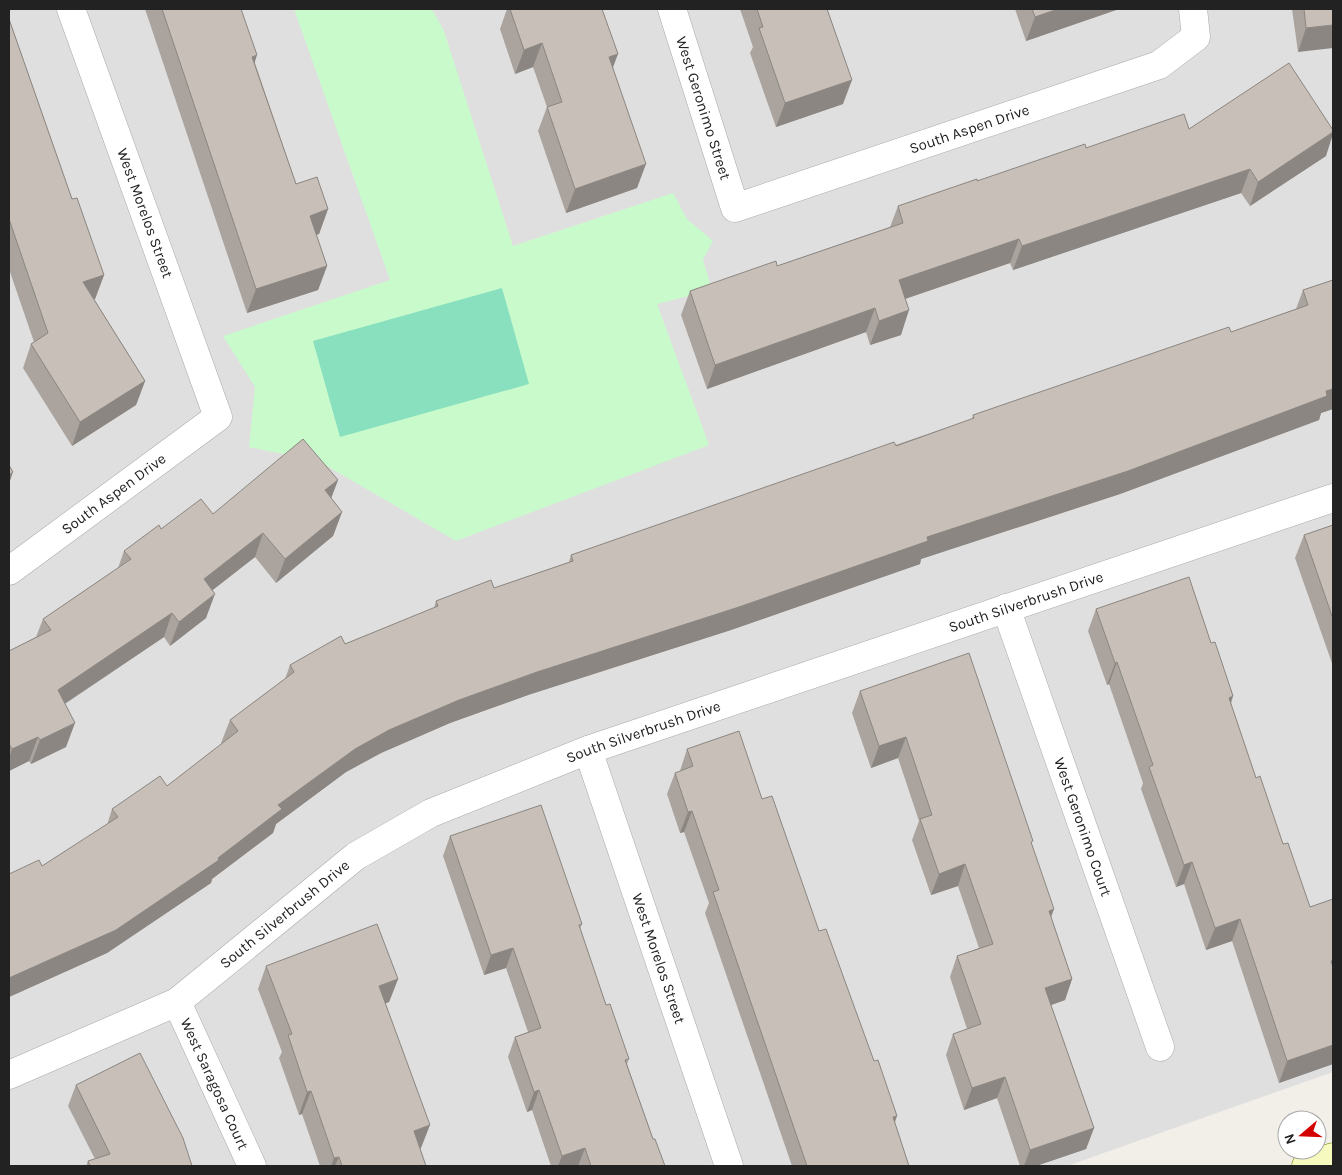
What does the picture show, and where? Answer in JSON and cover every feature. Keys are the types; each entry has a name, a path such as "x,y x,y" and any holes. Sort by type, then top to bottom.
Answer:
{"main road":[{"path":"1306,1166 1333,1157"}],"street":[{"name":"West Morelos Street","path":"71,9 218,417"},
{"name":"West Geronimo Street","path":"672,9 735,208"},
{"name":"South Aspen Drive","path":"735,208 1159,65 1196,37 1194,9"},
{"name":"South Aspen Drive","path":"9,571 218,417"},
{"name":"South Silverbrush Drive","path":"9,1075 177,1002 356,856 431,813 588,750 1333,498"},
{"name":"West Geronimo Court","path":"1006,608 1160,1047"},
{"name":"West Morelos Street","path":"588,750 729,1166"},
{"name":"West Saragosa Court","path":"177,1002 252,1166"}],"shaded area":[{"path":"9,9 1333,9 1333,1072 1067,1166 9,1166"}],"green space":[{"path":"294,9 432,9 444,31 513,246 673,193 687,219 713,241 703,260 712,290 657,304 709,445 456,541 320,462 249,447 255,387 223,336 390,280"},
{"path":"502,288 529,384 340,437 313,341"}],"building":[{"path":"162,9 241,9 257,55 252,57 296,184 317,177 328,209 310,216 327,266 256,289"},
{"path":"510,9 602,9 618,54 609,57 646,164 575,189 547,107 562,102 542,43 524,50"},
{"path":"757,9 827,9 852,80 785,103 759,28 763,27"},
{"path":"1032,9 1058,9 1035,17"},
{"path":"1304,9 1333,9 1333,25 1306,28"},
{"path":"9,19 72,199 77,198 104,275 83,282 145,381 80,422 31,344 48,333 9,219"},
{"path":"1289,63 1333,132 1258,182 1250,169 1022,246 1019,239 899,280 909,310 879,321 875,308 715,365 690,291 776,261 777,266 903,223 898,206 977,179 977,181 1085,144 1086,148 1184,114 1189,129"},
{"path":"1333,280 1333,389 1326,391 1327,396 1128,471 927,537 928,541 739,607 537,672 459,700 389,730 355,749 278,805 282,809 218,858 219,860 116,930 9,978 9,874 39,860 42,866 118,817 112,809 160,776 167,786 238,731 230,720 294,672 290,665 341,636 345,644 438,606 436,601 491,580 494,588 573,561 571,555 894,442 896,446 974,418 973,415 1229,327 1231,332 1308,305 1303,290"},
{"path":"303,439 338,480 325,490 342,512 285,559 263,533 204,579 215,594 179,622 172,613 58,690 75,723 40,740 38,737 12,749 9,744 9,651 51,630 43,619 131,559 124,551 159,525 161,529 201,499 213,514"},
{"path":"9,465 13,472 9,475"},
{"path":"1333,525 1333,619 1304,535"},
{"path":"1189,577 1211,643 1215,642 1233,696 1229,698 1256,778 1260,776 1283,844 1288,843 1310,907 1333,899 1333,961 1331,961 1333,967 1333,1045 1287,1061 1240,919 1215,928 1192,862 1184,865 1149,767 1153,765 1117,662 1115,663 1096,609"},
{"path":"969,653 1054,909 1049,911 1072,979 1045,988 1094,1128 1030,1150 1005,1077 972,1088 953,1034 981,1024 957,956 993,944 965,864 939,874 920,819 932,815 906,737 879,746 860,691"},
{"path":"739,731 762,799 772,796 819,931 826,929 874,1061 878,1060 897,1116 893,1117 909,1166 807,1166 713,892 719,890 692,811 688,812 675,773 693,766 687,749"},
{"path":"541,805 582,924 579,925 606,1005 610,1004 629,1059 625,1060 653,1139 655,1139 665,1166 591,1166 585,1148 562,1156 539,1090 534,1092 515,1037 541,1028 513,948 491,955 450,836"},
{"path":"377,924 398,979 379,986 430,1125 414,1131 426,1166 342,1166 339,1157 334,1158 311,1091 307,1092 288,1035 292,1034 266,966"},
{"path":"140,1053 183,1138 192,1166 90,1166 88,1161 110,1154 76,1085"}]}
